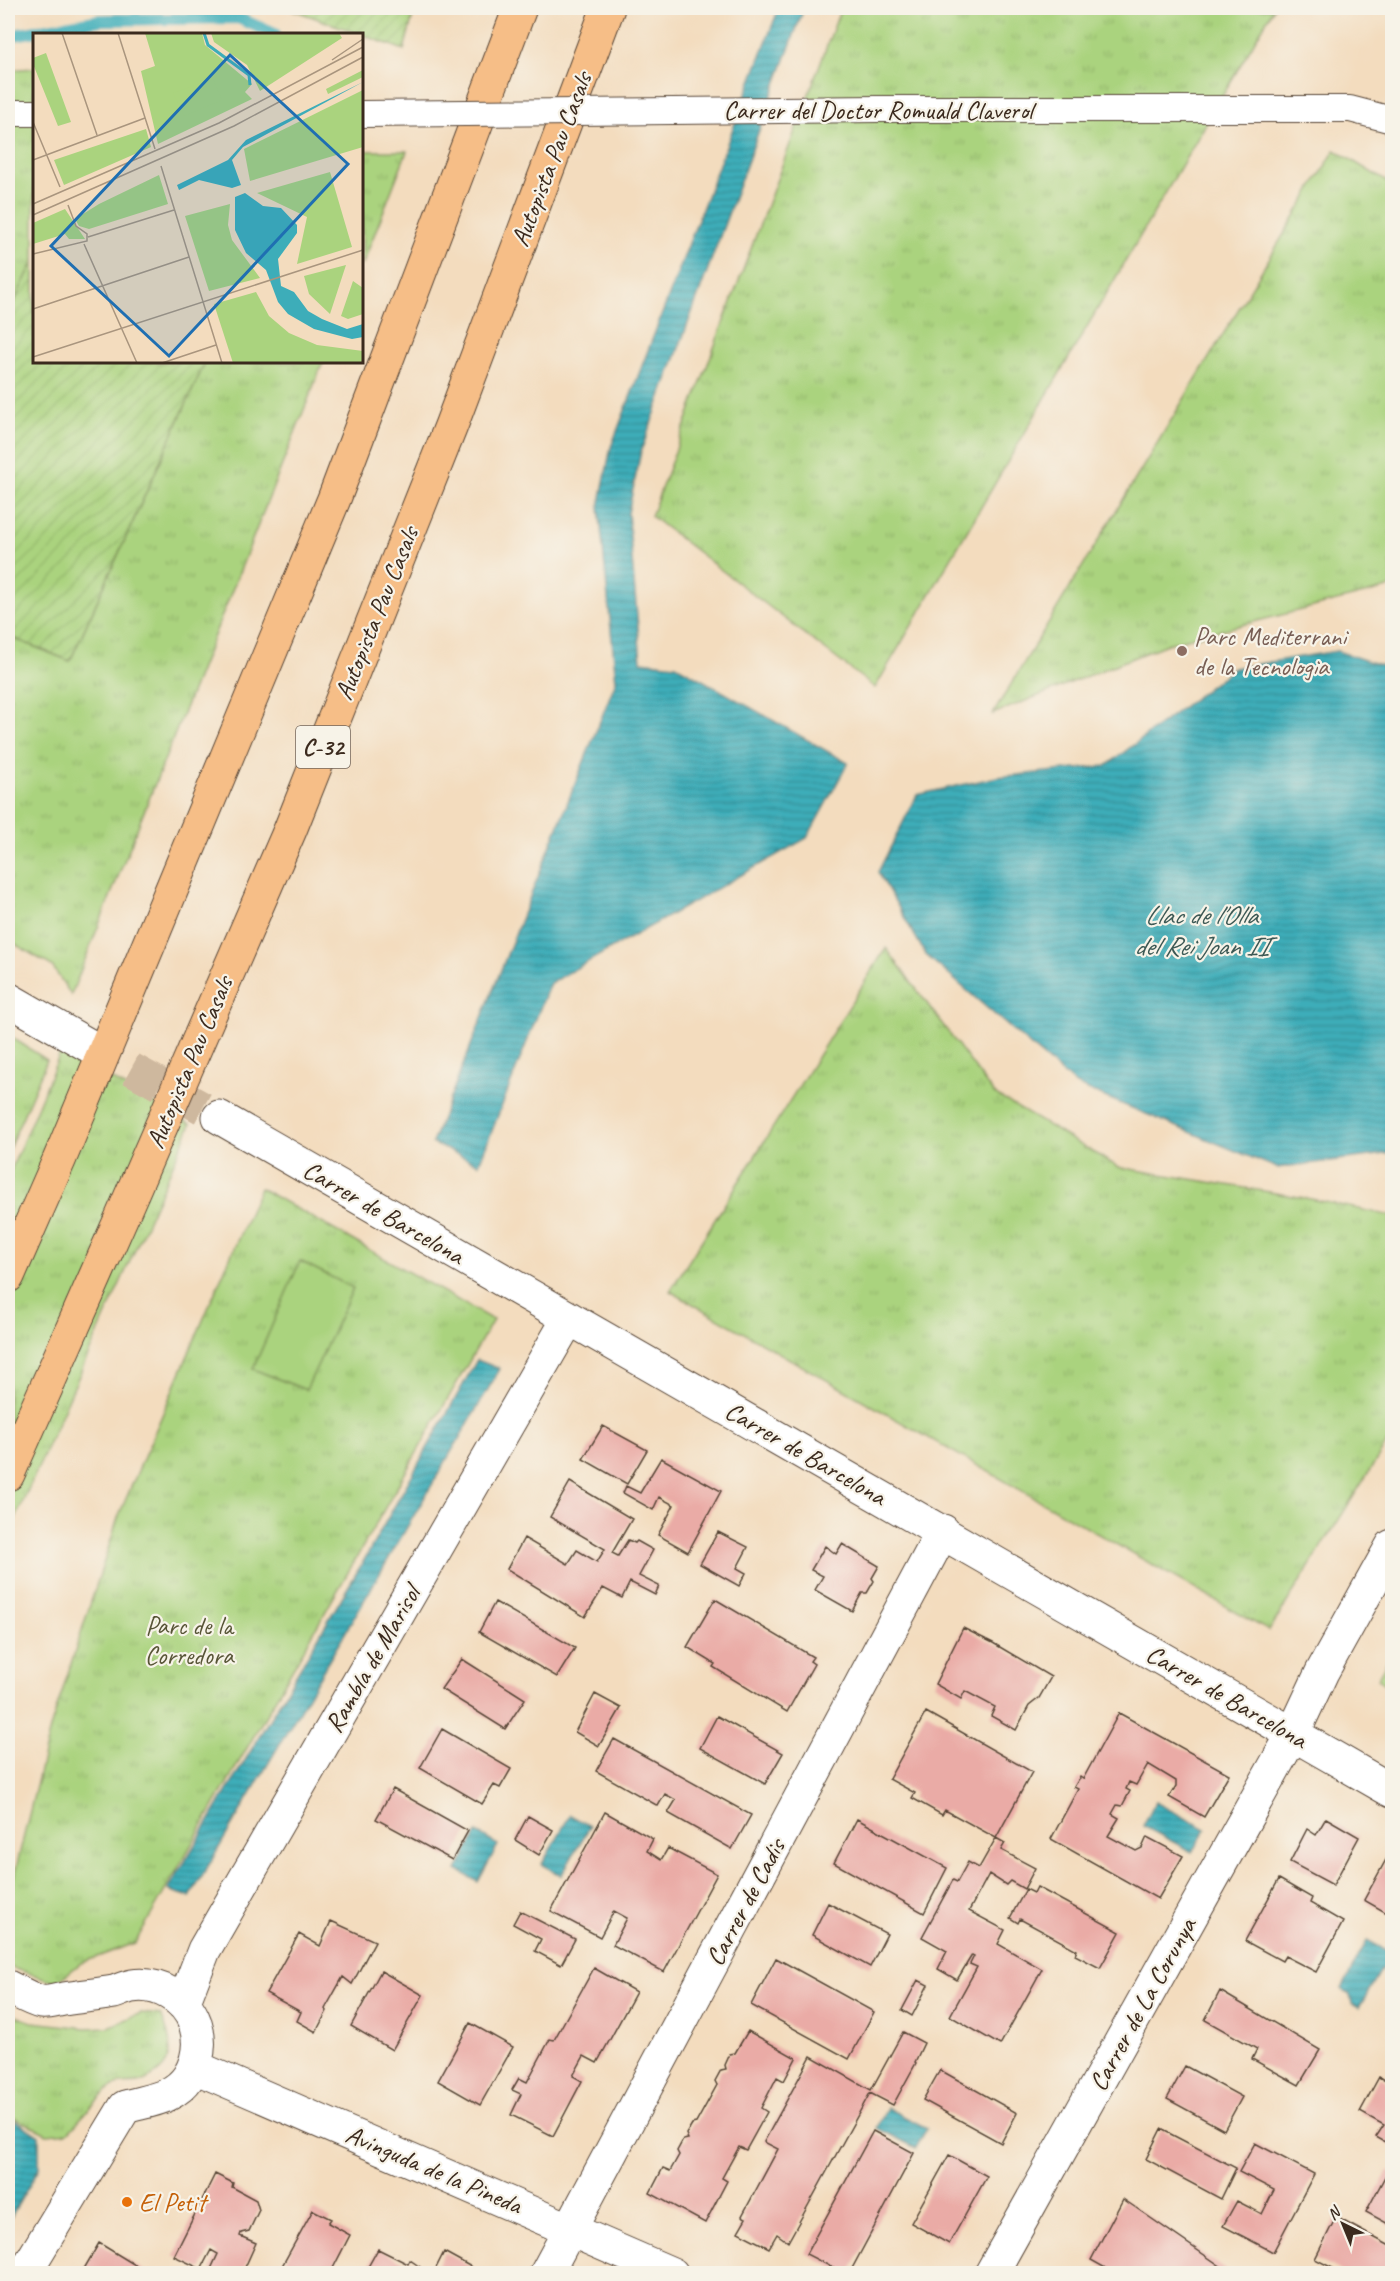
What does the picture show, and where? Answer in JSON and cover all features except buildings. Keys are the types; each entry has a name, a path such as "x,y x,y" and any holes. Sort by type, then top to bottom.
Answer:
{"highway":[{"path":"8,1276 60,1158 334,500 520,8"},
{"name":"Autopista Pau Casals","path":"8,1474 290,830 451,426 608,8"}],"street":[{"name":"Carrer del Doctor Romuald Claverol","path":"363,114 878,109 1350,109 1392,120"},
{"path":"8,113 33,113"},
{"path":"8,999 88,1045"},
{"name":"Carrer de Barcelona","path":"219,1117 1392,1791"},
{"name":"Rambla de Marisol","path":"183,2004 204,1950 569,1318"},
{"name":"Carrer de Cadis","path":"546,2274 943,1531"},
{"name":"Carrer de La Corunya","path":"991,2274 1293,1734 1322,1672 1392,1546"},
{"path":"8,1987 41,2002 114,1992 130,1986 142,1986 168,1992 183,2004 193,2018 198,2034 199,2050 195,2067 187,2080 172,2093 157,2101 125,2107 24,2274"},
{"name":"Avinguda de la Pineda","path":"195,2067 571,2228 672,2274"}],"green space":[{"path":"288,8 415,8 404,50 363,35 363,33 357,33"},
{"path":"841,8 1274,8 875,688 651,516"},
{"path":"33,68 33,263 8,314 8,70"},
{"path":"1335,150 1392,185 1392,587 1167,644 993,714"},
{"path":"363,151 407,151 363,263"},
{"path":"33,263 33,363 205,363 70,661 8,636 8,314"},
{"path":"205,363 323,363 71,995 52,966 8,940 8,636 70,661"},
{"path":"886,948 994,1094 1118,1167 1311,1199 1392,1216 1392,1435 1269,1631 670,1291"},
{"path":"8,1035 47,1060 8,1151"},
{"path":"61,1051 191,1124 8,1535 8,1177"},
{"name":"Parc de la Corredora","path":"260,1188 493,1320 135,1943 81,1963 57,1982 8,1967 8,1901 50,1729 119,1515"},
{"path":"300,1261 353,1288 306,1390 253,1369"},
{"path":"1392,1653 1392,1688 1377,1679"},
{"path":"8,2013 32,2022 86,2028 109,2027 141,2013 161,2015 169,2037 169,2055 161,2070 152,2076 141,2082 116,2085 109,2089 68,2132 47,2134 15,2118 8,2131"}],"water":[{"path":"779,8 804,8 641,451 628,513 641,661 676,665 848,763 807,838 550,983 479,1164 432,1143 616,681 599,507 611,447"},
{"name":"Llac de l'Olla del Rei Joan II","path":"1337,651 1392,669 1392,1153 1277,1168 1076,1085 926,955 878,872 917,795 997,777 1106,766 1234,668"},
{"path":"477,1360 500,1369 190,1897 168,1890 363,1562"},
{"path":"1155,1802 1206,1829 1192,1852 1143,1826"},
{"path":"570,1815 590,1826 561,1876 542,1864"},
{"path":"477,1833 498,1845 478,1882 457,1870"},
{"path":"1367,1940 1391,1953 1359,2008 1352,2004 1350,1994 1342,1989"},
{"path":"887,2108 927,2128 916,2148 877,2128"},
{"path":"16,2121 39,2136 39,2168 8,2222 8,2137"}],"waterway":[{"path":"8,36 100,20 238,18 273,33"}],"tunnel":[{"path":"88,1045 219,1117"}],"place":[{"name":"Parc Mediterrani de la Tecnologia","path":"1182,651"},
{"name":"El Petit","path":"127,2202"}]}
